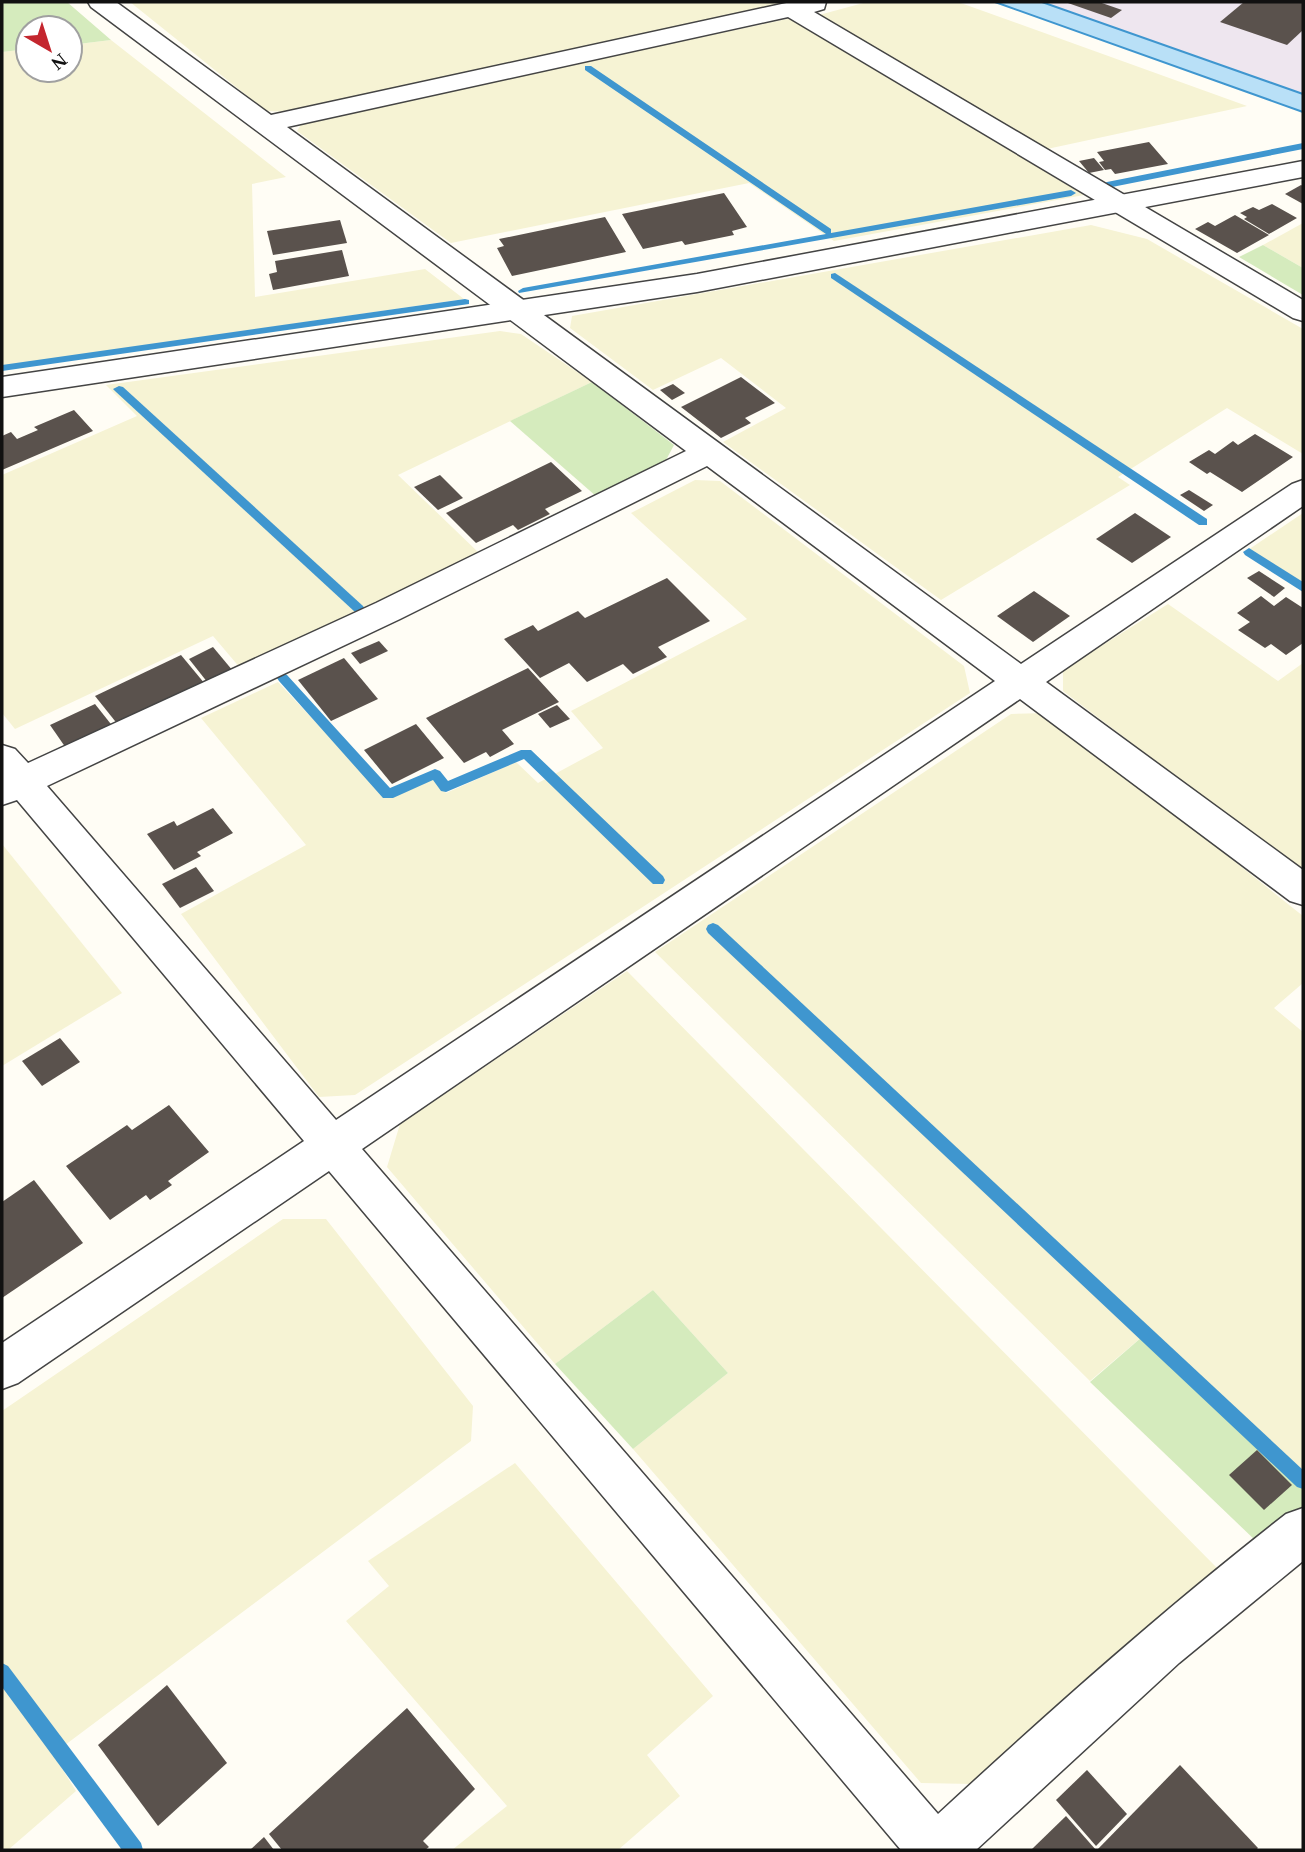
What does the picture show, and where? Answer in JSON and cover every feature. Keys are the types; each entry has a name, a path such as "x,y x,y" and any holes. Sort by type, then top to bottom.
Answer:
{"street":[{"path":"100,2 1303,890"},
{"path":"267,124 824,2"},
{"path":"792,9 1303,312"},
{"path":"2,387 698,283 1303,169"},
{"path":"710,452 388,611 8,777 333,1144 937,1850 1099,1700 1252,1570 1303,1531"},
{"path":"2,1368 1303,491"}],"shaded area":[{"path":"130,2 794,2 293,112 266,111"},
{"path":"867,2 958,2 1247,106 1047,149 819,15"},
{"path":"1042,2 1303,2 1303,94"},
{"path":"792,18 1084,195 834,241 749,183 451,243 297,131 303,121"},
{"path":"111,40 286,177 252,184 255,297 425,269 464,299 2,366 2,52 14,51 14,84 84,84 84,43"},
{"path":"1303,223 1303,268 1263,245"},
{"path":"1091,225 1147,239 1303,329 1303,454 1227,408 1118,477 1130,485 941,600 723,442 786,408 721,358 653,390 570,328 572,316"},
{"path":"500,331 521,334 592,382 398,475 479,553 241,669 213,636 15,729 2,713 2,475 137,416 106,385"},
{"path":"695,480 720,481 964,666 970,693 355,1095 319,1097 181,914 306,845 201,718 278,682 387,798 433,777 446,793 516,762 538,783 603,748 571,711 747,619 631,513"},
{"path":"1303,513 1303,592 1245,552"},
{"path":"1168,604 1278,681 1303,663 1303,873 1063,691 1063,670"},
{"path":"1048,713 1303,916 1303,983 1274,1008 1303,1032 1303,1474 1150,1330 1090,1381 655,952 1011,714"},
{"path":"2,844 122,993 2,1066"},
{"path":"627,971 1220,1571 972,1784 921,1783 633,1449 728,1373 653,1290 555,1364 387,1167 400,1124"},
{"path":"283,1219 326,1219 473,1406 471,1441 53,1754 76,1791 8,1850 2,1850 2,1411"},
{"path":"515,1463 713,1696 647,1755 680,1796 618,1850 452,1850 507,1806 346,1621 389,1586 368,1561"}],"green space":[{"path":"2,2 67,2 81,14 14,14 14,51 2,52"},
{"path":"84,17 111,40 84,43"},
{"path":"1263,245 1303,268 1303,295 1239,257"},
{"path":"592,382 674,445 666,460 597,497 510,421"},
{"path":"653,1290 728,1373 633,1449 555,1364"},
{"path":"1150,1330 1303,1474 1303,1508 1257,1542 1090,1382"}],"water":[{"path":"995,2 1042,2 1303,94 1303,112"}],"building":[{"path":"1065,2 1099,2 1122,10 1111,18"},
{"path":"1244,2 1303,2 1303,30 1287,45 1220,22"},
{"path":"1149,142 1168,164 1115,174 1111,169 1105,170 1099,162 1104,161 1097,152"},
{"path":"1094,158 1104,170 1089,173 1079,161"},
{"path":"1303,186 1303,204 1285,194"},
{"path":"724,193 747,227 732,231 734,235 685,245 682,241 643,249 622,214"},
{"path":"1272,204 1297,218 1269,234 1244,219 1247,217 1240,213 1253,207 1259,210"},
{"path":"1235,215 1269,235 1237,253 1195,229 1208,222 1215,226"},
{"path":"605,217 626,252 512,276 497,248 504,246 499,239"},
{"path":"340,220 347,243 273,255 267,231"},
{"path":"342,250 349,276 273,290 269,274 277,272 275,261"},
{"path":"741,377 775,403 745,418 751,423 721,438 681,407"},
{"path":"673,384 685,393 672,400 660,390"},
{"path":"74,410 93,431 2,470 2,436 11,432 17,439 38,430 34,427"},
{"path":"1255,434 1293,457 1242,492 1189,462 1209,450 1215,454 1233,441 1238,445"},
{"path":"551,462 582,491 545,509 550,514 518,530 513,525 476,543 446,513"},
{"path":"440,475 463,498 438,510 414,487"},
{"path":"1189,490 1213,505 1204,511 1180,495"},
{"path":"1135,513 1171,537 1132,563 1096,539"},
{"path":"1259,571 1285,588 1274,597 1247,578"},
{"path":"667,578 710,621 658,647 667,657 633,674 623,664 587,682 569,663 540,678 504,639 533,625 538,631 578,611 585,618"},
{"path":"1034,591 1070,616 1033,642 997,616"},
{"path":"1261,596 1274,606 1286,597 1303,608 1303,643 1286,655 1271,644 1265,648 1238,630 1250,622 1237,613"},
{"path":"379,641 388,651 360,664 351,653"},
{"path":"213,647 233,671 208,683 189,659"},
{"path":"181,655 205,684 119,726 95,696"},
{"path":"344,658 378,699 331,721 298,680"},
{"path":"528,668 559,702 502,730 514,744 490,757 486,752 464,763 426,718"},
{"path":"95,704 114,728 68,751 50,725"},
{"path":"557,705 570,719 550,728 538,714"},
{"path":"416,724 444,758 392,784 364,750"},
{"path":"213,808 233,833 197,852 201,856 174,870 147,834 174,821 177,826"},
{"path":"196,867 214,891 180,908 162,884"},
{"path":"60,1038 80,1062 42,1086 22,1061"},
{"path":"169,1105 209,1152 168,1181 172,1185 150,1200 146,1195 110,1220 66,1166 127,1125 132,1130"},
{"path":"34,1180 83,1243 2,1298 2,1202"},
{"path":"1257,1450 1292,1485 1264,1510 1229,1475"},
{"path":"167,1685 227,1763 158,1826 98,1745"},
{"path":"407,1708 475,1789 423,1841 429,1847 425,1850 282,1850 269,1834"},
{"path":"1180,1765 1258,1848 1097,1850"},
{"path":"1087,1770 1127,1814 1096,1846 1056,1800"},
{"path":"1066,1816 1096,1850 1031,1850"},
{"path":"264,1837 274,1850 250,1850"}],"waterway":[{"path":"588,68 827,231"},
{"path":"1107,185 1303,146"},
{"path":"523,291 1071,193"},
{"path":"835,276 1203,522"},
{"path":"2,368 465,302"},
{"path":"119,389 359,609"},
{"path":"1249,552 1303,588"},
{"path":"283,678 388,794 435,774 446,787 526,753 658,880"},
{"path":"713,929 1303,1481"},
{"path":"2,1672 134,1850"}]}
